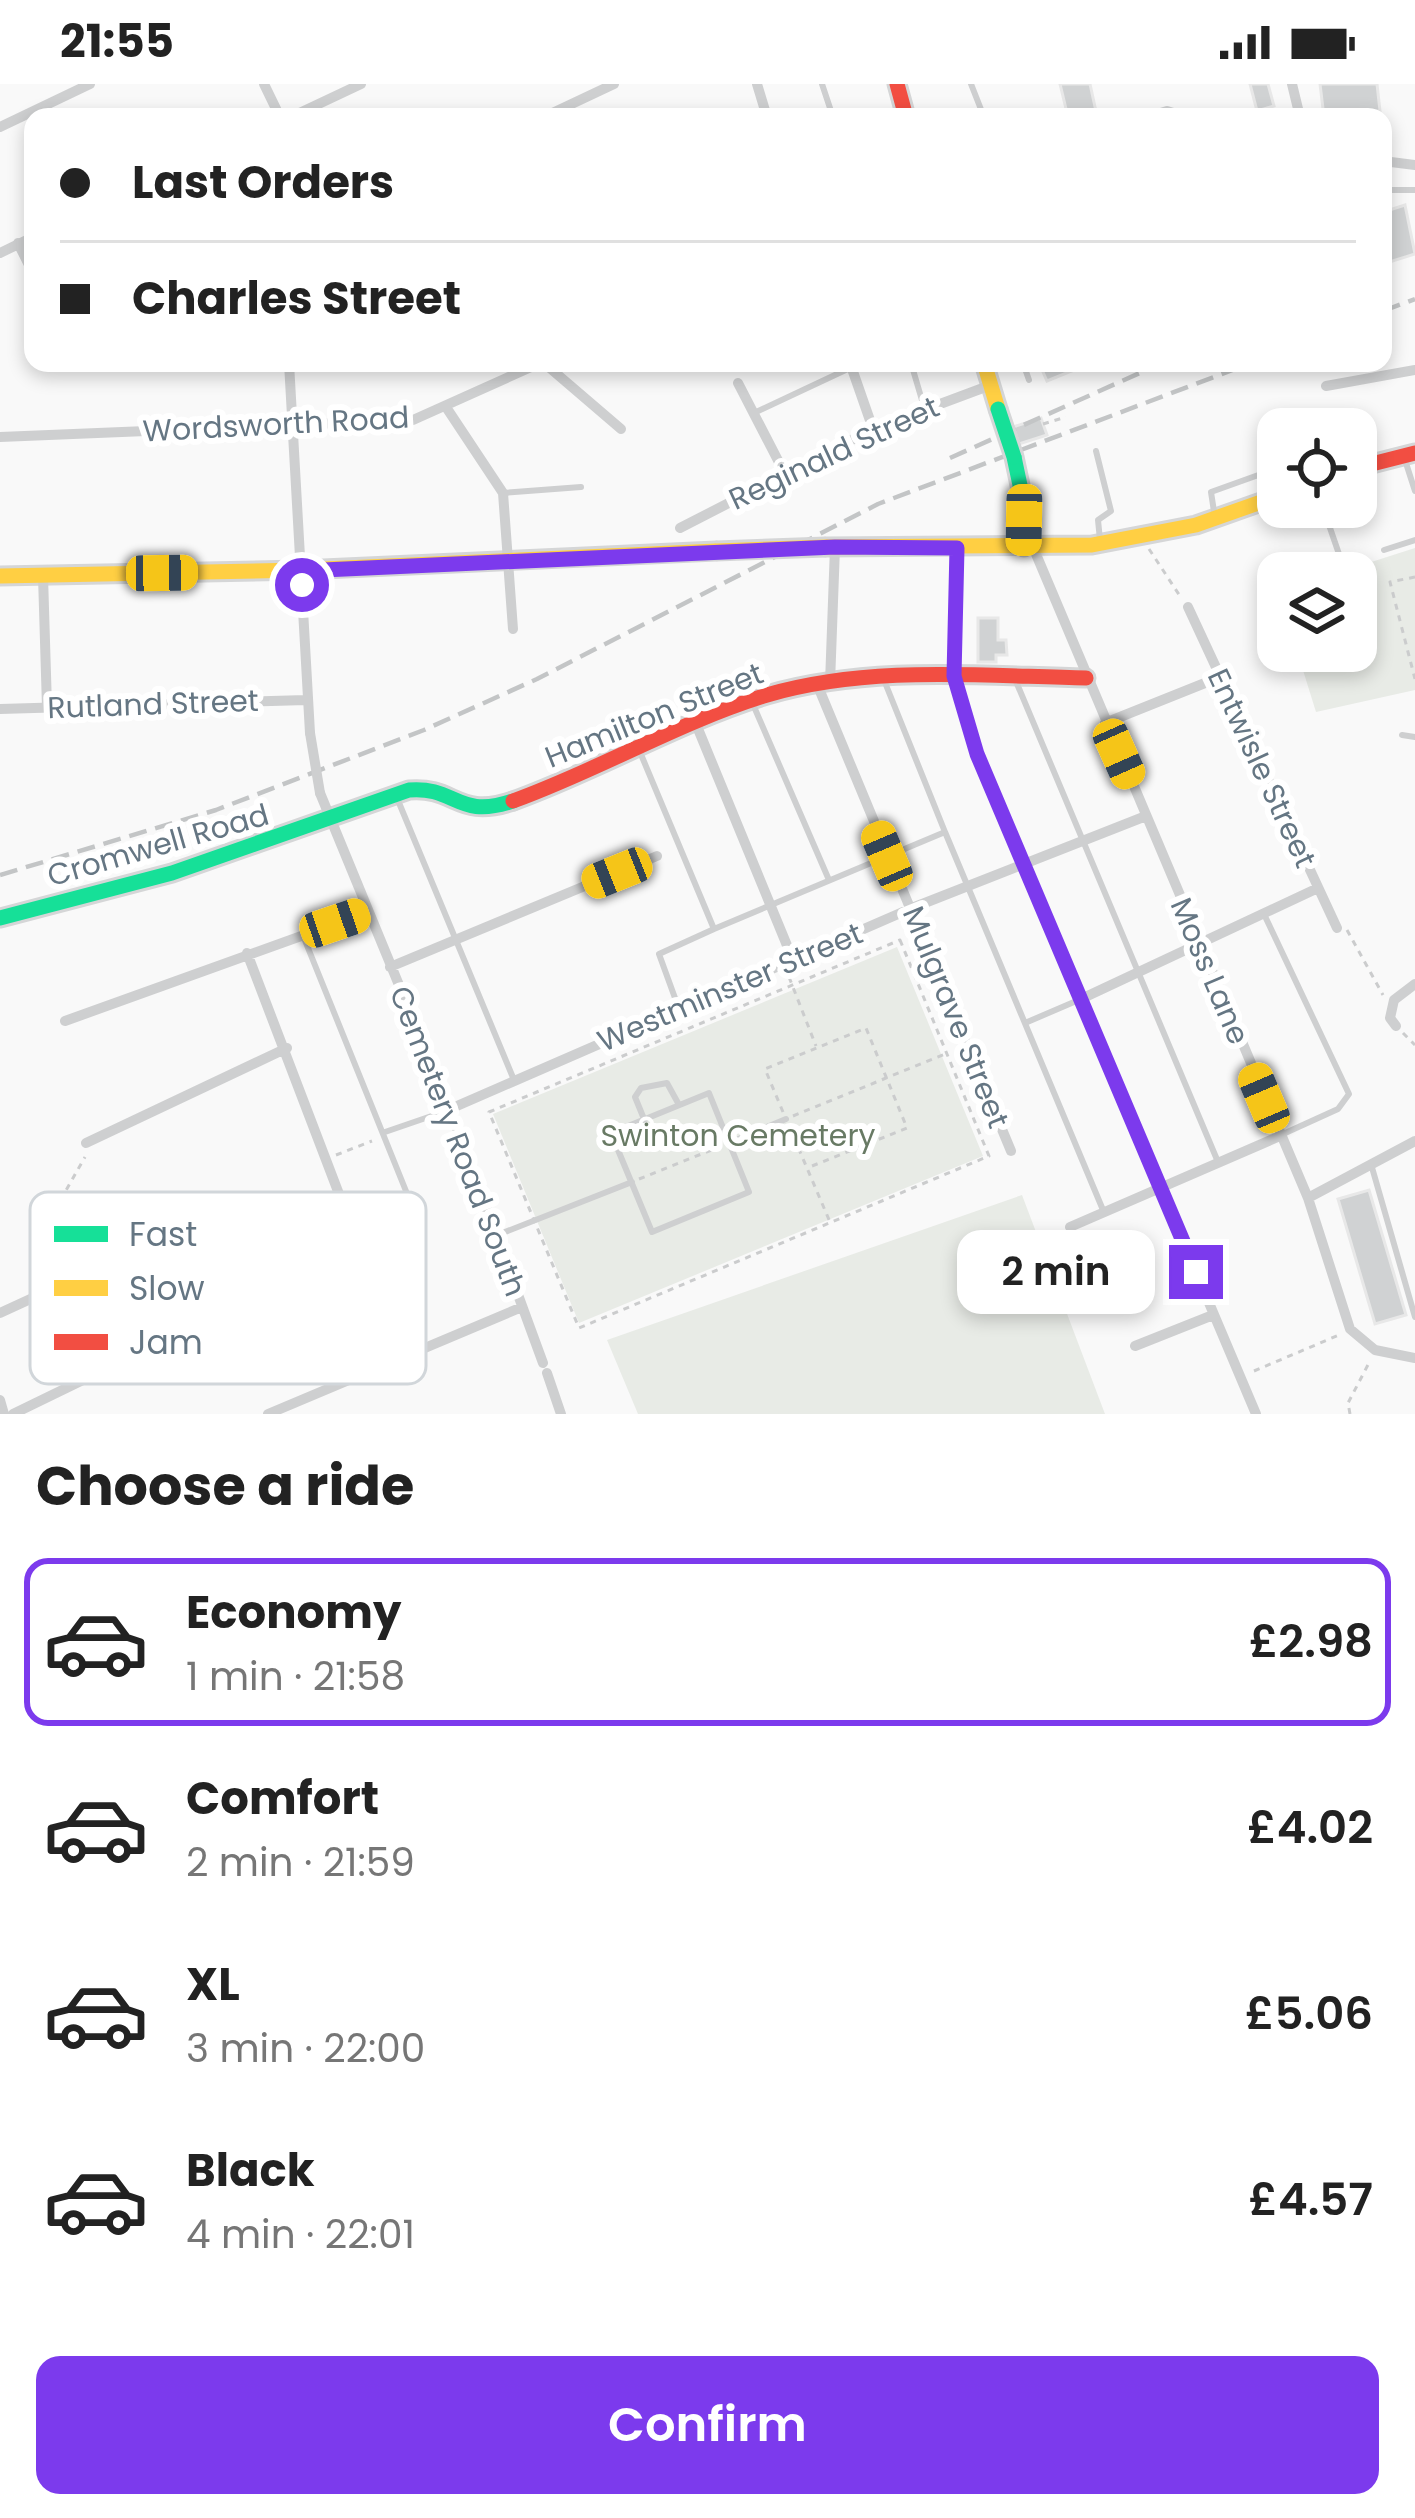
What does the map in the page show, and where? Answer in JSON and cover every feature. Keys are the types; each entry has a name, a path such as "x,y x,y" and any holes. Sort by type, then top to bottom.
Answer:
{"street":[{"path":"41,108 90,84"},
{"path":"310,108 361,84"},
{"path":"563,108 614,84"},
{"path":"0,253 24,241"},
{"path":"18,244 24,256"},
{"path":"1326,386 1415,370"},
{"name":"Cemetery Road South","path":"289,372 306,700 320,793 450,1109 561,1414"},
{"name":"Wordsworth Road","path":"0,437 413,420 522,372"},
{"path":"553,372 621,429"},
{"path":"853,372 873,429"},
{"path":"987,372 1014,457 1028,547"},
{"path":"738,383 785,474"},
{"name":"Reginald Street","path":"680,528 873,429 991,385"},
{"path":"446,407 503,494 513,628"},
{"path":"1377,463 1410,454"},
{"path":"0,576 301,571 830,547 1101,544 1216,519 1257,504"},
{"name":"Mulgrave Street","path":"830,547 823,684 887,856 1009,1146 1019,1136"},
{"name":"Moss Lane","path":"1028,547 1308,1198 1350,1329"},
{"path":"957,548 954,676 977,754 1256,1414"},
{"path":"44,575 46,707"},
{"name":"Entwisle Street","path":"1188,607 1337,928"},
{"name":"Hamilton Street","path":"331,820 426,786 472,811 484,811 752,701 823,684 954,676 1085,678"},
{"path":"1105,723 1220,677"},
{"name":"Rutland Street","path":"0,709 306,700"},
{"path":"696,724 793,960"},
{"name":"Westminster Street","path":"450,1109 912,908 1146,816"},
{"name":"Cromwell Road","path":"0,918 172,873 331,820"},
{"path":"390,967 657,856"},
{"path":"1081,999 1200,947 1318,887"},
{"path":"65,1022 368,912"},
{"path":"247,953 341,1192"},
{"path":"1388,1022 1393,1004 1415,984"},
{"path":"86,1143 287,1048"},
{"path":"1070,1227 1280,1136"},
{"path":"1308,1198 1415,1141"},
{"path":"0,1312 30,1298"},
{"path":"426,1349 522,1307"},
{"path":"1136,1346 1213,1315"},
{"path":"1350,1329 1376,1350 1415,1358"},
{"path":"13,1414 75,1384"},
{"path":"268,1414 341,1384"},
{"path":"0,1400 4,1414"}],"lane":[{"path":"754,413 837,372"},
{"path":"913,372 924,407"},
{"path":"1026,372 1029,380"},
{"path":"1096,451 1111,511 1100,517 1101,544"},
{"path":"1410,454 1415,491"},
{"path":"1216,519 1211,492 1257,476"},
{"path":"503,494 581,488"},
{"path":"1384,550 1415,540"},
{"path":"1015,677 1015,689 1218,1162"},
{"path":"884,680 1104,1212"},
{"path":"752,701 829,880"},
{"path":"1402,735 1415,737"},
{"path":"639,749 714,928"},
{"path":"395,795 514,1079"},
{"path":"679,1009 659,954 945,832"},
{"path":"1262,912 1348,1094 1338,1109 1280,1136"},
{"path":"302,934 407,1192"},
{"path":"1024,1023 1081,999"},
{"path":"644,1119 635,1097 655,1082 667,1083 678,1105"},
{"path":"709,1093 749,1192 652,1232 611,1132 644,1119 709,1093"},
{"path":"385,1134 450,1109"},
{"path":"729,1143 786,1119"},
{"path":"1371,1164 1415,1318"},
{"path":"494,1236 632,1182"}],"path":[{"path":"1043,424 1066,417"},
{"path":"1142,538 1188,607"},
{"path":"1415,578 1390,582 1415,679"},
{"path":"1337,928 1348,930 1384,998 1393,1004"},
{"path":"900,940 989,1156 579,1328 489,1112 793,986 900,940"},
{"path":"793,986 817,1048"},
{"path":"1388,1022 1415,1045"},
{"path":"807,1168 907,1128 866,1028 765,1069 830,1223"},
{"path":"786,1119 946,1053"},
{"path":"329,1157 385,1134"},
{"path":"67,1192 84,1165 86,1143"},
{"path":"632,1182 729,1143"},
{"path":"1241,1376 1350,1329"},
{"path":"1350,1414 1348,1403 1376,1350"}],"green space":[{"path":"1415,548 1415,690 1316,712 1304,672 1377,672 1377,560"},
{"name":"Swinton Cemetery","path":"897,947 983,1156 579,1323 493,1114"},
{"path":"1022,1195 1105,1414 638,1414 607,1340"}],"building":[{"path":"1060,84 1090,84 1095,108 1066,108"},
{"path":"1250,84 1268,84 1274,106 1256,108"},
{"path":"1320,84 1377,84 1380,108 1323,108"},
{"path":"1405,205 1415,254 1392,261 1392,209"},
{"path":"1043,372 1069,372 1047,381"},
{"path":"1041,418 1047,435 1019,444 1013,427"},
{"path":"978,618 998,618 998,640 1006,640 1007,655 996,655 996,662 978,662"},
{"path":"1369,1190 1406,1315 1375,1324 1338,1199"}],"railway":[{"path":"1392,308 1415,299"},
{"path":"950,458 1142,372"},
{"path":"0,875 216,810 424,730 537,679 878,504 1227,372"}],"traffic: fast":[{"path":"998,409 1014,457"},
{"path":"1014,457 1024,504 1024,547"},
{"path":"0,918 172,873 409,790 425,790 480,807 513,801"}],"traffic: slow":[{"path":"987,372 998,409"},
{"path":"826,547 1092,545 1196,525 1257,503"},
{"path":"716,551 826,547"},
{"path":"0,576 301,570 716,551"}],"traffic: jam":[{"path":"897,84 904,108"},
{"path":"1377,463 1415,453"},
{"path":"513,801 702,719 806,686 925,674 1086,678"}],"route":[{"path":"302,585 301,571 716,551 957,548 954,676 977,754 1196,1272"}]}
